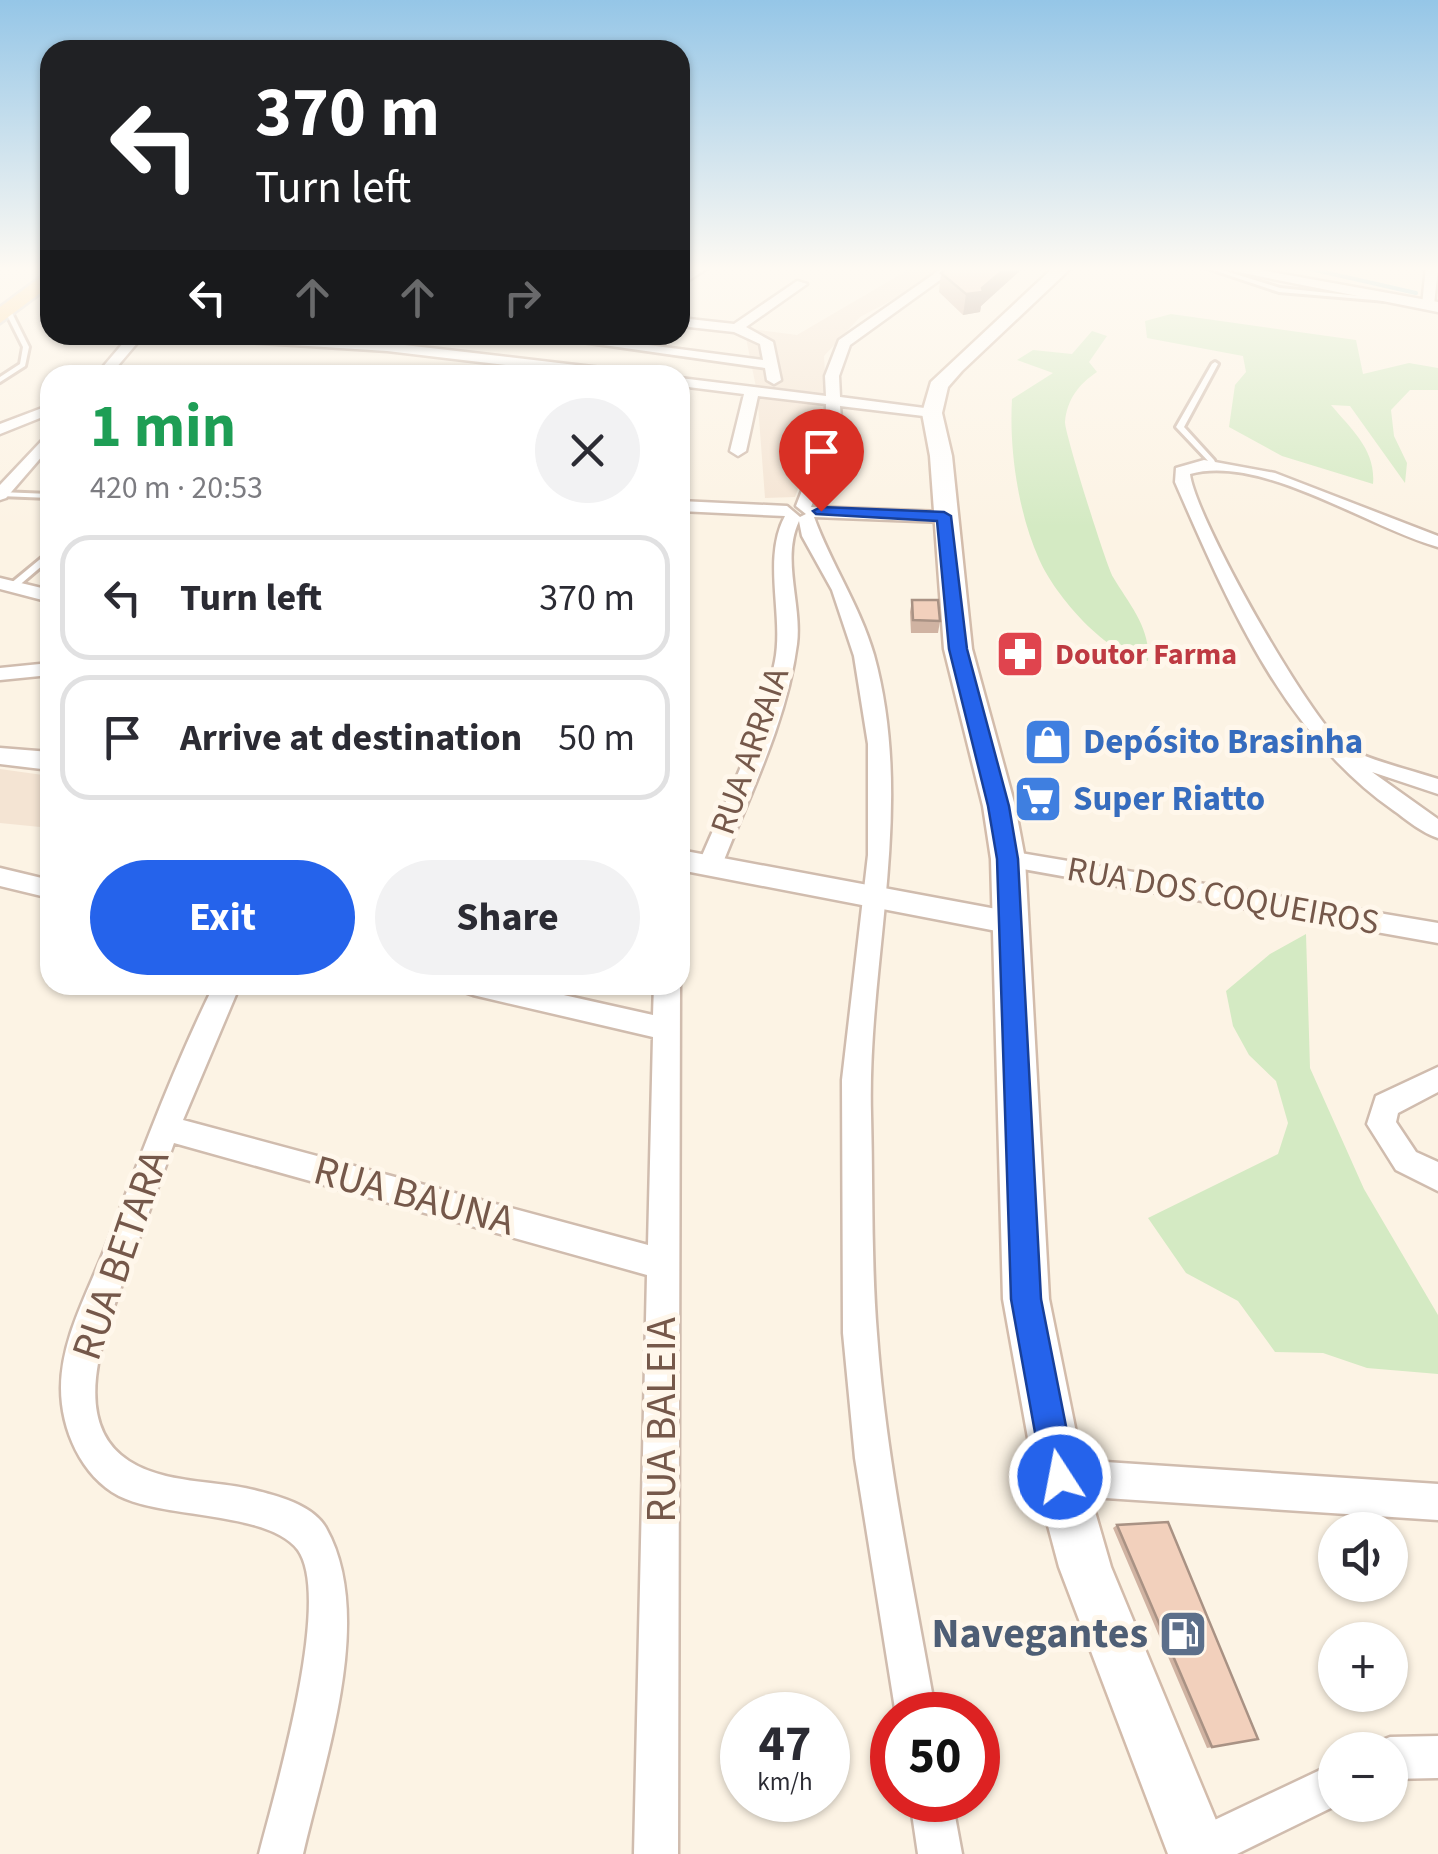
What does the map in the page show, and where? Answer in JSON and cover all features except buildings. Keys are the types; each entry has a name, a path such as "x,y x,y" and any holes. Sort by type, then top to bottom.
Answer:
{"main road":[{"path":"970,354 938,386 932,413 941,456 958,649 999,806 1008,859 1007,922 1026,1299 1060,1477 1085,1566 1199,1852"}],"street":[{"path":"443,354 537,365"},
{"path":"449,354 455,365"},
{"path":"679,354 772,366"},
{"path":"768,354 778,395"},
{"name":"RUA ARRAIA","path":"690,858 778,681 788,638 786,540 827,453 835,403 832,376 840,354"},
{"path":"690,383 932,413"},
{"path":"738,451 752,392"},
{"path":"0,429 40,413"},
{"path":"0,494 40,448"},
{"path":"1438,542 1259,472 1211,462 1193,464 1182,471 1182,482 1223,572 1315,726 1342,756 1438,830"},
{"path":"690,504 801,513 944,516"},
{"path":"801,513 841,590 867,673 882,792 856,1080 860,1333 873,1458 912,1692"},
{"path":"6,585 40,594"},
{"path":"0,674 40,670"},
{"path":"0,756 40,760"},
{"path":"1342,756 1358,758 1430,785"},
{"path":"1403,805 1400,792 1430,785"},
{"name":"RUA DOS COQUEIROS","path":"1008,859 1438,932"},
{"path":"690,862 1007,922"},
{"path":"0,878 40,887"},
{"name":"RUA BETARA","path":"223,995 166,1128 78,1375 84,1429 112,1472 156,1489 282,1516 311,1536 328,1579 329,1634 280,1854"},
{"path":"517,995 666,1029"},
{"name":"RUA BALEIA","path":"656,1854 668,995"},
{"path":"1438,1079 1386,1105 1381,1124 1406,1161 1438,1177"},
{"name":"RUA BAUNA","path":"166,1128 664,1264"},
{"path":"1060,1477 1438,1502"},
{"path":"1408,1758 1438,1757"},
{"path":"1199,1852 1318,1792"},
{"path":"935,1822 940,1854"}],"lane":[{"path":"0,380 24,365 25,354"},
{"path":"1211,462 1180,428 1216,364"},
{"path":"0,494 40,496"},
{"path":"6,585 40,561"}],"shaded area":[{"path":"749,354 826,354 827,406 795,497 765,498 757,392"},
{"path":"0,769 40,775 40,827 0,823"}],"green space":[{"path":"1027,354 1095,354 1089,362 1097,372 1075,393 1068,406 1066,431 1102,549 1146,638 1148,661 1116,649 1070,606 1039,559 1026,521 1016,480 1012,399 1053,373 1017,360"},
{"path":"1230,354 1359,354 1363,374 1409,363 1438,368 1438,390 1410,390 1391,410 1394,436 1407,463 1405,483 1350,406 1331,405 1367,451 1373,484 1282,456 1229,427 1235,385 1246,372 1243,356"},
{"path":"1306,934 1310,1068 1364,1189 1438,1315 1438,1374 1367,1368 1323,1353 1275,1352 1238,1301 1186,1273 1148,1218 1278,1154 1288,1123 1276,1081 1249,1055 1233,1026 1226,991 1270,954"}],"place":[{"name":"Doutor Farma","path":"1020,654"},
{"name":"Depósito Brasinha","path":"1048,742"},
{"name":"Super Riatto","path":"1038,799"},
{"name":"Navegantes","path":"1183,1634"}],"route":[{"path":"821,511 944,516 958,649 999,806 1008,859 1007,922 1026,1299 1060,1477"}]}
